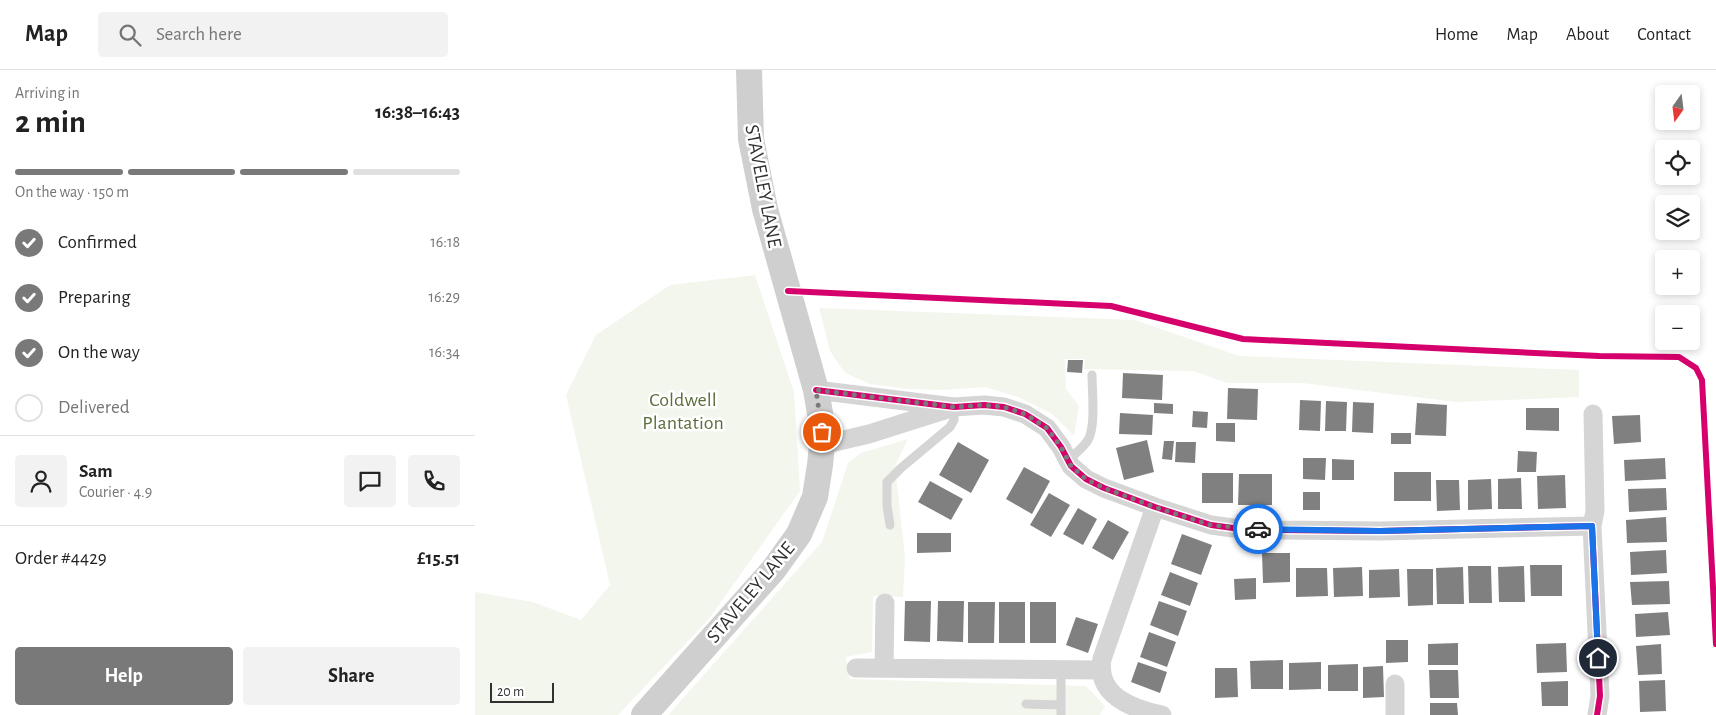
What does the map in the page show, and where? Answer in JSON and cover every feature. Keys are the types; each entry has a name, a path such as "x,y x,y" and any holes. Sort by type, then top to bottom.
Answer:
{"main road":[{"name":"STAVELEY LANE","path":"644,715 774,569 799,534 815,497 822,445 821,419 816,390 765,209 751,139 749,70"}],"street":[{"path":"816,390 954,407 984,405 1004,407 1025,414 1047,428 1061,447 1071,466 1086,479 1104,488 1155,507 1211,525 1233,528 1380,531 1592,526"},
{"path":"822,445 869,434 954,407"},
{"path":"1593,414 1595,511 1592,526 1599,696 1597,715"},
{"path":"1155,507 1102,659 1100,670 1103,681 1125,703 1163,715"},
{"path":"884,668 885,603"},
{"path":"856,668 1100,670"},
{"path":"1395,684 1395,715"}],"lane":[{"path":"1068,460 1082,448 1089,438 1092,376"},
{"path":"890,525 887,506 887,482 950,426 954,420 954,407"},
{"path":"1061,670 1061,715"},
{"path":"1026,704 1060,705"}],"green space":[{"name":"Coldwell Plantation","path":"755,275 794,392 800,491 708,620 618,715 475,715 475,592 533,602 581,620 610,585 566,395 596,335 670,285"},
{"path":"819,308 1135,320 1239,356 1579,370 1579,397 1456,402 1302,383 1227,383 1193,371 1084,369 1085,359 1065,359 1066,389 1079,406 1074,436 1052,414 1018,397 985,387 942,390 909,389 870,384 845,373 830,351"},
{"path":"908,439 895,466 905,557 903,597 873,596 872,652 846,657 850,679 1086,686 1105,706 1100,715 668,715 822,542 848,463 861,453"}],"building":[{"path":"1068,360 1083,360 1082,373 1067,372"},
{"path":"1123,373 1163,375 1162,400 1122,398"},
{"path":"1228,388 1258,389 1257,420 1227,419"},
{"path":"1300,400 1321,401 1320,431 1299,430"},
{"path":"1326,401 1347,402 1346,431 1325,431"},
{"path":"1353,402 1374,403 1373,433 1352,432"},
{"path":"1154,403 1173,404 1173,414 1154,413"},
{"path":"1417,403 1447,405 1446,436 1415,435"},
{"path":"1526,408 1559,408 1559,431 1526,430"},
{"path":"1193,411 1208,412 1207,428 1192,427"},
{"path":"1120,413 1153,415 1152,435 1119,434"},
{"path":"1640,415 1641,442 1614,444 1612,416"},
{"path":"1216,423 1235,423 1235,442 1216,441"},
{"path":"1391,433 1411,433 1411,444 1391,444"},
{"path":"1147,440 1154,472 1124,480 1116,448"},
{"path":"1164,441 1174,441 1172,460 1162,459"},
{"path":"958,442 989,460 971,493 939,475"},
{"path":"1176,442 1196,442 1195,463 1175,462"},
{"path":"1518,451 1537,452 1536,472 1517,472"},
{"path":"1303,458 1326,458 1325,480 1303,479"},
{"path":"1665,458 1666,479 1625,481 1624,460"},
{"path":"1332,459 1354,460 1354,480 1332,480"},
{"path":"1024,467 1050,481 1032,514 1006,499"},
{"path":"1394,472 1431,472 1431,501 1394,501"},
{"path":"1202,473 1233,473 1233,503 1202,503"},
{"path":"1239,474 1272,474 1272,505 1238,505"},
{"path":"1565,475 1566,508 1538,509 1537,476"},
{"path":"1521,478 1522,509 1498,509 1498,479"},
{"path":"1491,479 1492,509 1468,510 1468,480"},
{"path":"1436,480 1459,480 1460,510 1437,511"},
{"path":"930,481 963,499 951,520 918,502"},
{"path":"1666,488 1667,510 1629,512 1628,489"},
{"path":"1303,492 1320,492 1320,510 1303,510"},
{"path":"1049,493 1070,505 1051,537 1030,525"},
{"path":"1078,508 1097,519 1083,545 1063,534"},
{"path":"1666,517 1667,542 1627,543 1626,520"},
{"path":"1108,520 1129,532 1113,560 1092,548"},
{"path":"917,533 951,533 951,552 917,553"},
{"path":"1182,534 1212,545 1201,575 1171,564"},
{"path":"1666,550 1667,573 1631,575 1630,552"},
{"path":"1262,553 1290,553 1290,582 1263,583"},
{"path":"1530,565 1562,565 1562,596 1531,596"},
{"path":"1468,566 1491,566 1492,603 1469,603"},
{"path":"1524,566 1525,602 1499,602 1498,567"},
{"path":"1362,567 1363,596 1334,597 1333,568"},
{"path":"1463,567 1464,604 1437,604 1436,568"},
{"path":"1296,568 1327,568 1328,596 1296,597"},
{"path":"1399,569 1400,597 1369,598 1369,570"},
{"path":"1407,569 1433,569 1433,605 1408,606"},
{"path":"1170,572 1198,583 1190,606 1161,595"},
{"path":"1256,578 1256,599 1235,600 1234,579"},
{"path":"1669,581 1670,604 1632,605 1630,582"},
{"path":"905,601 931,601 930,642 904,641"},
{"path":"938,601 964,601 963,642 937,641"},
{"path":"1159,601 1187,611 1178,636 1150,625"},
{"path":"968,602 995,602 994,643 968,643"},
{"path":"999,602 1025,602 1025,643 999,643"},
{"path":"1030,602 1056,602 1056,643 1030,643"},
{"path":"1668,612 1670,635 1636,637 1635,614"},
{"path":"1076,617 1098,624 1088,653 1066,645"},
{"path":"1149,632 1176,642 1167,667 1140,657"},
{"path":"1386,640 1408,640 1408,662 1386,663"},
{"path":"1458,643 1458,665 1428,665 1428,644"},
{"path":"1566,643 1567,672 1537,673 1536,644"},
{"path":"1661,644 1662,674 1638,675 1636,646"},
{"path":"1283,660 1283,689 1251,689 1250,661"},
{"path":"1138,662 1167,672 1160,693 1131,682"},
{"path":"1321,662 1321,689 1289,690 1289,663"},
{"path":"1358,664 1358,691 1328,691 1328,665"},
{"path":"1383,666 1384,697 1363,698 1363,667"},
{"path":"1215,668 1237,668 1238,697 1215,698"},
{"path":"1429,670 1458,670 1459,698 1430,698"},
{"path":"1665,680 1666,711 1640,712 1639,681"},
{"path":"1568,681 1568,706 1542,706 1541,682"},
{"path":"1430,703 1457,703 1458,715 1430,715"}],"cycle path":[{"path":"788,291 1111,306 1243,339 1599,356 1679,357 1696,368 1702,380 1716,644"},
{"path":"816,390 954,407 984,405 1004,407 1025,414 1047,428 1061,447 1071,466 1086,479 1104,488 1155,507 1211,525 1279,530 1380,531 1592,526 1600,696 1597,715"}],"way so far":[{"path":"822,432 816,390 954,407 984,405 1004,407 1025,414 1047,428 1061,447 1071,466 1086,479 1104,488 1211,525 1258,529"}],"route":[{"path":"1258,529 1380,531 1592,526 1598,658"}]}
